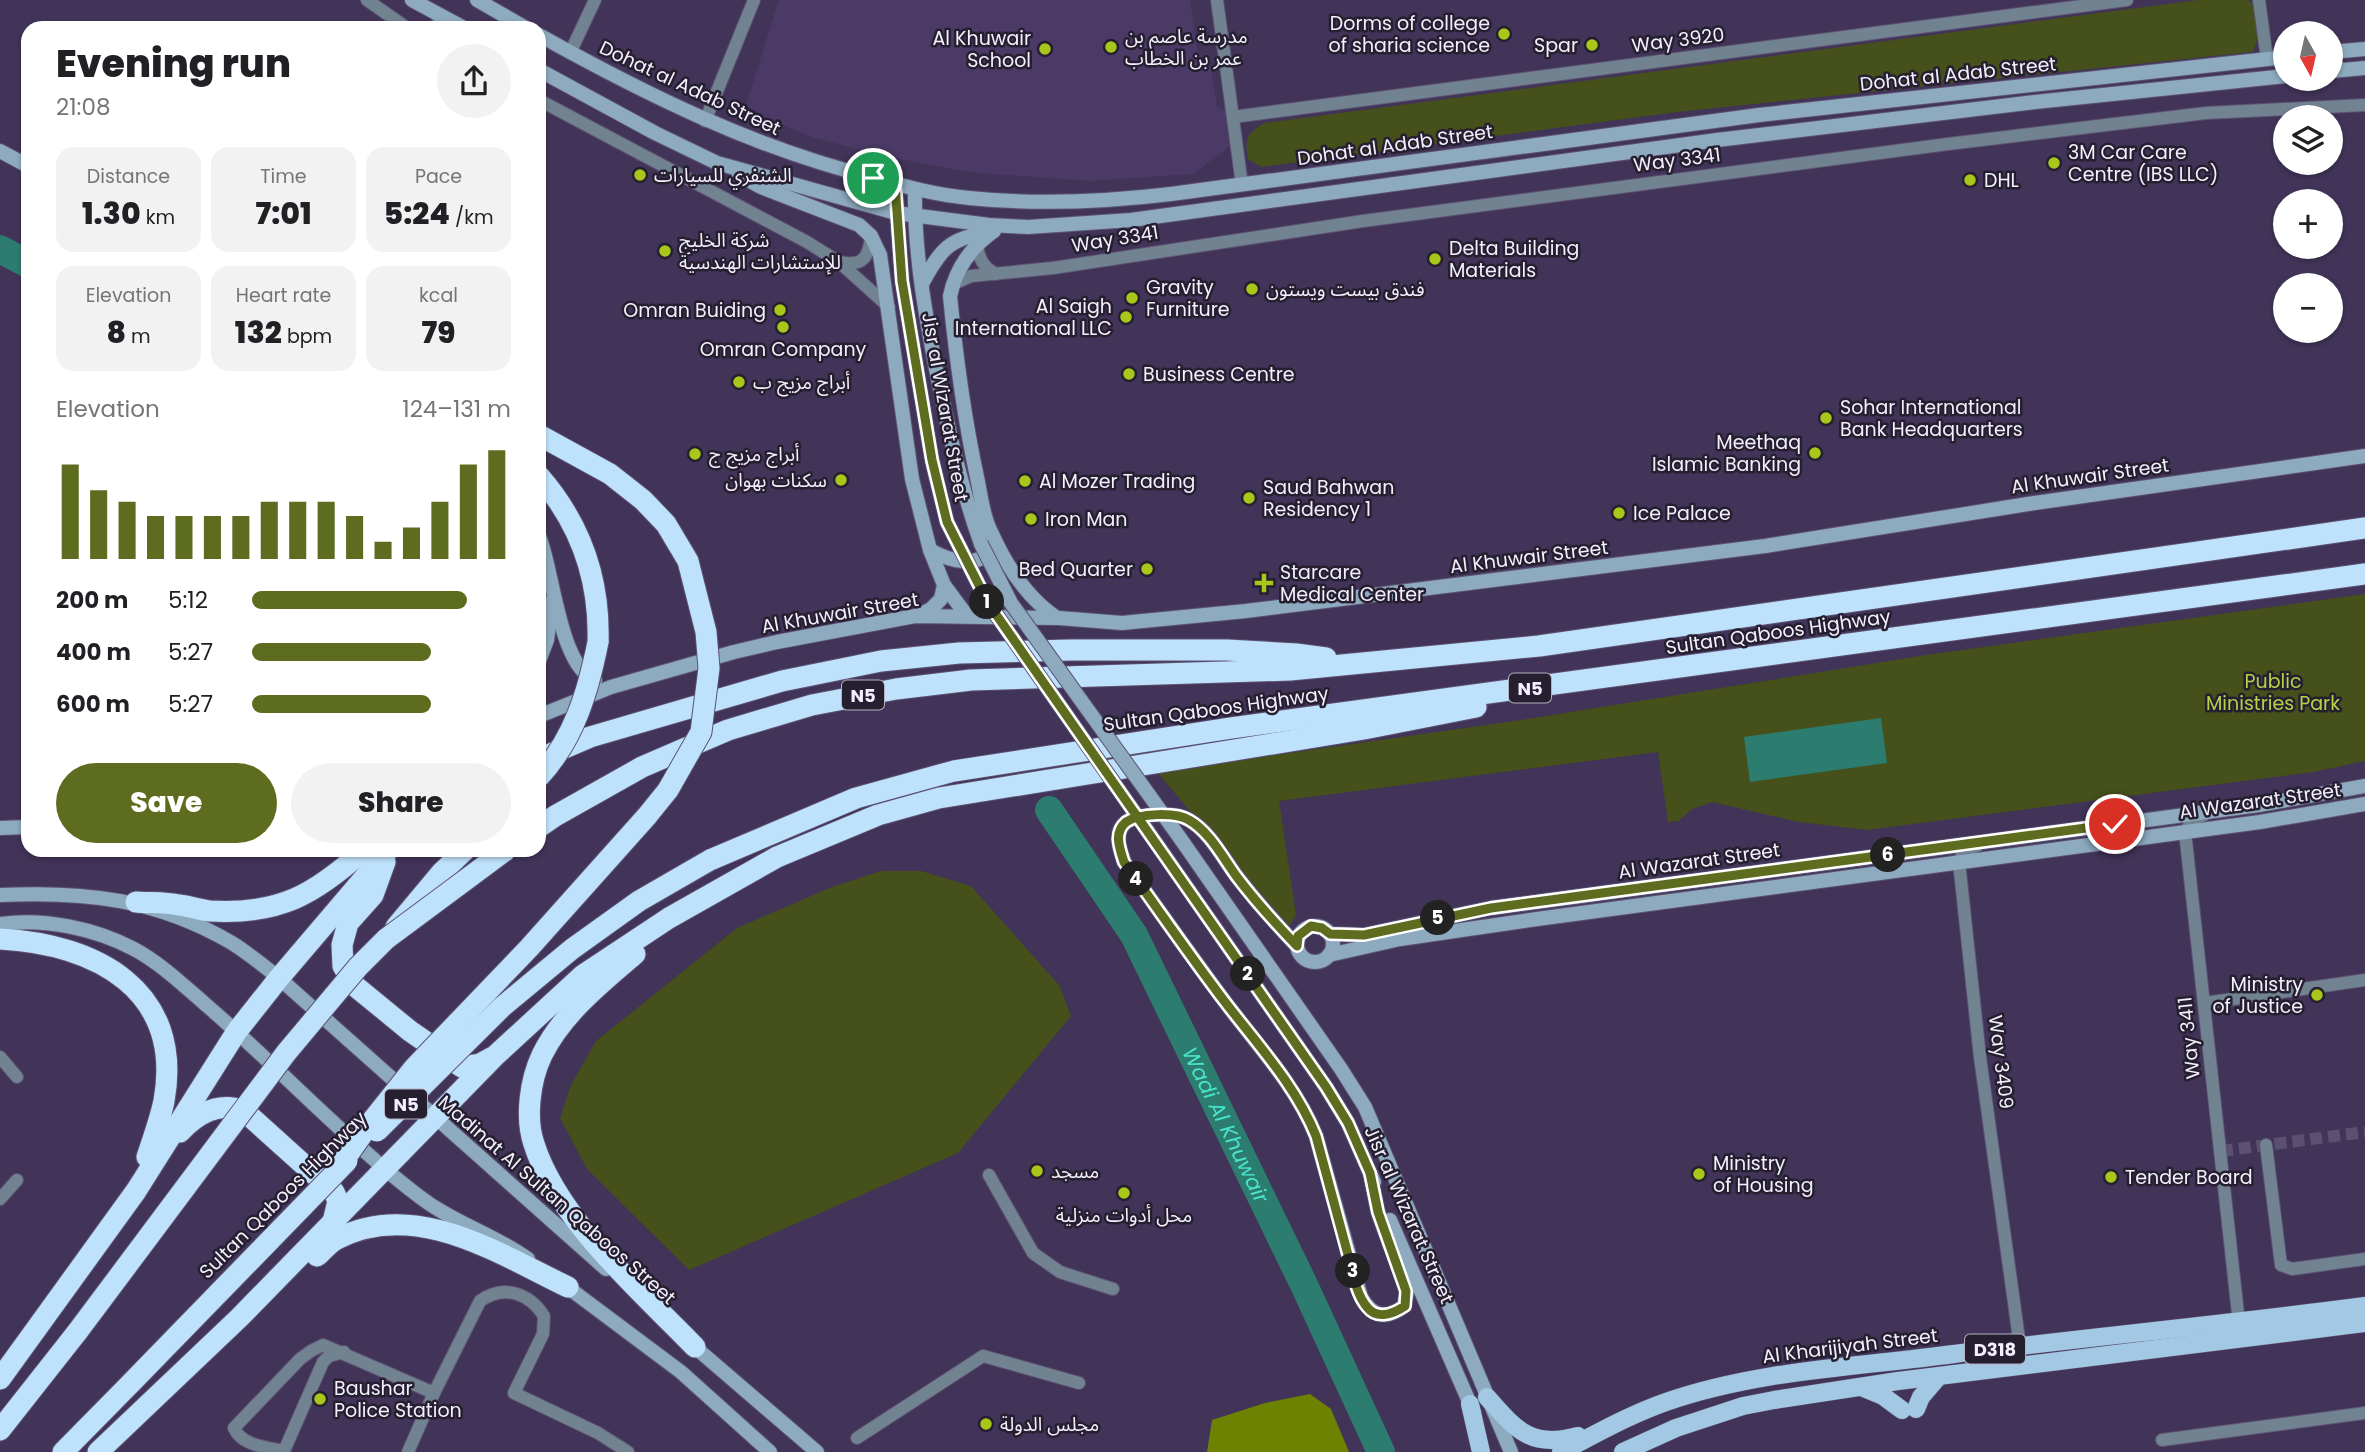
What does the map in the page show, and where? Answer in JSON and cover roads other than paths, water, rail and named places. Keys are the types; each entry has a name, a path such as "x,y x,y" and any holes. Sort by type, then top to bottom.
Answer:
{"highway":[{"path":"337,1170 414,1068 521,956 647,816 668,790 701,732 707,694 708,656 699,598 688,561 666,524 643,500 610,474 546,439"},
{"path":"546,484 559,499 578,533 590,566 599,620 598,642 589,689 569,735 546,767"},
{"name":"Sultan Qaboos Highway","path":"546,822 642,768 728,730 812,705 896,689 971,680 1290,670 1539,646 2365,528"},
{"name":"Sultan Qaboos Highway","path":"63,1452 337,1170 502,1007 572,949 639,901 710,860 856,798 954,771 1231,728 2365,574"},
{"path":"546,756 590,737 771,684 881,661 973,652 1213,650 1296,653 1360,663"},
{"path":"97,1452 239,1318 496,1055 583,975 669,918 777,857 878,815 939,798 1427,718 1484,705 1531,688"},
{"path":"136,902 226,911 271,908 301,897 334,878 356,857"},
{"path":"0,1379 136,1191 237,1031 383,857"},
{"path":"387,857 373,895 348,923 342,945 343,966 355,986 410,1031 462,1067 480,1064 496,1055"},
{"path":"0,1430 78,1331 286,1053 358,967 457,857"},
{"path":"386,939 497,857"},
{"path":"694,905 587,997 560,1026 541,1056 532,1084 530,1112 533,1142 549,1181 603,1251 695,1347"},
{"path":"0,939 23,940 92,958 120,974 138,990 154,1016 165,1047 164,1098 136,1191"},
{"path":"156,1158 195,1118 212,1108 232,1106 244,1111 334,1192 338,1201 333,1222"},
{"path":"239,1318 258,1311 335,1239 365,1228 400,1224 447,1232 568,1287"}],"main road":[{"path":"412,0 438,21"},
{"path":"480,1 514,21"},
{"name":"Dohat al Adab Street","path":"546,39 612,76 705,121 784,152 915,189 970,198 1052,202 1106,201 1759,115 2273,58"},
{"path":"2343,51 2365,49"},
{"path":"2343,70 2365,68"},
{"name":"Dohat al Adab Street","path":"546,74 717,163 896,213 1028,227 1130,220 1717,141 2035,102 2273,77"},
{"path":"0,151 21,162"},
{"path":"717,163 761,187 859,225 871,236 880,255 919,516 929,550 944,584 967,616"},
{"name":"Jisr al Wizarat Street","path":"895,184 902,281 932,460 947,522 988,603 1326,1087 1348,1123 1491,1452"},
{"name":"Jisr al Wizarat Street","path":"915,189 922,285 951,446 969,512 986,539 1011,603 1180,838 1365,1107 1511,1452"},
{"path":"922,285 933,263 955,241 966,236 1028,227"},
{"path":"929,550 954,562 971,561 984,556 991,549 986,539 964,413 950,296 963,261 994,231"},
{"name":"Al Khuwair Street","path":"546,713 611,687 777,642 915,616 1059,618 1122,623 1488,582 1765,546 2028,503 2365,456"},
{"path":"986,539 1028,593 1041,607 1059,618"},
{"path":"546,553 553,597 569,651 589,678 611,687"},
{"path":"915,616 931,610 941,599 944,584"},
{"path":"546,642 553,597"},
{"name":"Al Wazarat Street","path":"1330,934 1364,935 1491,908 2259,805 2365,786"},
{"name":"Al Wazarat Street","path":"1329,955 1400,939 1537,919 2302,817 2365,804"},
{"path":"1297,946 1298,936 1311,926 1322,928 1330,934 1333,943 1329,955 1321,961 1310,961 1301,956 1297,946 1268,915 1213,843 1186,818 1172,815 1145,816 1127,822 1120,831 1118,843 1124,862 1206,977 1286,1082 1309,1118 1361,1297 1368,1309 1383,1316 1395,1313 1405,1306 1406,1291 1378,1212 1370,1173"},
{"path":"0,828 21,827"},
{"name":"Madinat Al Sultan Qaboos Street","path":"0,895 44,893 136,902 191,922 233,943 279,978 817,1452"},
{"path":"0,924 58,924 101,935 132,948 176,978 384,1168 434,1207 505,1242 568,1287 681,1372 770,1452"},
{"name":"Al Kharijiyah Street","path":"1561,1452 1630,1416 1668,1401 1737,1383 2020,1346 2239,1323 2365,1306"},
{"name":"D318","path":"1623,1452 1676,1428 1743,1406 1858,1386 2365,1322"},
{"path":"2178,1346 2227,1331 2239,1323 2246,1328 2282,1326 2304,1331"},
{"path":"1975,1371 2007,1357 2020,1346 2033,1355 2069,1360"},
{"path":"1902,1361 1905,1380"},
{"path":"1858,1386 1909,1409 1939,1376"},
{"path":"1487,1397 1519,1432 1546,1440 1575,1437 1630,1416"},
{"path":"1470,1404 1481,1452"}],"street":[{"path":"367,0 397,21"},
{"path":"570,52 595,0"},
{"path":"705,121 754,0"},
{"path":"1217,0 1242,185"},
{"name":"Way 3920","path":"1233,117 2024,7 2127,0"},
{"path":"2259,0 2267,59"},
{"path":"546,104 765,218 839,262 889,308"},
{"name":"Way 3341","path":"953,284 971,276 1053,268 1363,220 2013,136 2206,113 2365,105"},
{"path":"839,262 851,265 862,261 869,252 871,236"},
{"path":"977,245 985,268 996,274"},
{"path":"2185,832 2189,822 2197,816 2259,805"},
{"name":"Way 3411","path":"2185,832 2239,1323"},
{"path":"1959,862 1961,854 1967,848 2029,835"},
{"name":"Way 3409","path":"1959,862 1980,1057 2020,1346"},
{"path":"2205,1003 2365,980"},
{"path":"0,1057 17,1077"},
{"path":"2266,1145 2280,1265 2292,1269 2365,1259"},
{"path":"989,1175 1033,1253 1060,1272 1113,1289"},
{"path":"0,1199 17,1180"},
{"path":"408,1452 480,1301 489,1295 514,1292 527,1298 544,1316 543,1334 514,1393 598,1433 628,1452"},
{"path":"344,1352 329,1356 323,1362 284,1451 243,1441 237,1435 234,1428 311,1350 323,1345 344,1352 434,1393"},
{"path":"857,1438 983,1356 1079,1383"},
{"path":"2162,1440 2365,1413"}],"waterway":[{"name":"Wadi Al Khuwair","path":"0,249 21,260"},
{"name":"Wadi Al Khuwair","path":"1049,810 1134,935 1305,1287 1381,1452"}],"tunnel":[{"path":"2221,1151 2365,1132"}],"place":[{"name":"Dorms of college of sharia science","path":"1504,34"},
{"name":"Spar","path":"1592,45"},
{"name":"مدرسة عاصم بن عمر بن الخطاب","path":"1111,47"},
{"name":"Al Khuwair School","path":"1045,49"},
{"name":"3M Car Care Centre (IBS LLC)","path":"2054,163"},
{"name":"الشنفري للسيارات","path":"640,175"},
{"name":"DHL","path":"1970,180"},
{"name":"شركة الخليج للإستشارات الهندسية","path":"665,251"},
{"name":"Delta Building Materials","path":"1435,259"},
{"name":"فندق بيست ويستون","path":"1252,289"},
{"name":"Gravity Furniture","path":"1132,298"},
{"name":"Omran Buiding","path":"780,310"},
{"name":"Al Saigh International LLC","path":"1126,317"},
{"name":"Omran Company","path":"783,327"},
{"name":"Business Centre","path":"1129,374"},
{"name":"أبراج مزيج ب","path":"739,382"},
{"name":"Sohar International Bank Headquarters","path":"1826,418"},
{"name":"Meethaq Islamic Banking","path":"1815,453"},
{"name":"أبراج مزيج ج","path":"695,454"},
{"name":"سكنات بهوان","path":"841,480"},
{"name":"Al Mozer Trading","path":"1025,481"},
{"name":"Saud Bahwan Residency 1","path":"1249,498"},
{"name":"Ice Palace","path":"1619,513"},
{"name":"Iron Man","path":"1031,519"},
{"name":"Bed Quarter","path":"1147,569"},
{"name":"Starcare Medical Center","path":"1264,583"},
{"name":"Ministry of Justice","path":"2317,995"},
{"name":"مسجد","path":"1037,1171"},
{"name":"Ministry of Housing","path":"1699,1174"},
{"name":"Tender Board","path":"2111,1177"},
{"name":"محل أدوات منزلية","path":"1124,1193"},
{"name":"Baushar Police Station","path":"320,1399"},
{"name":"مجلس الدولة","path":"986,1424"}],"park label":[{"name":"Public Ministries Park","path":"2273,692"}]}
